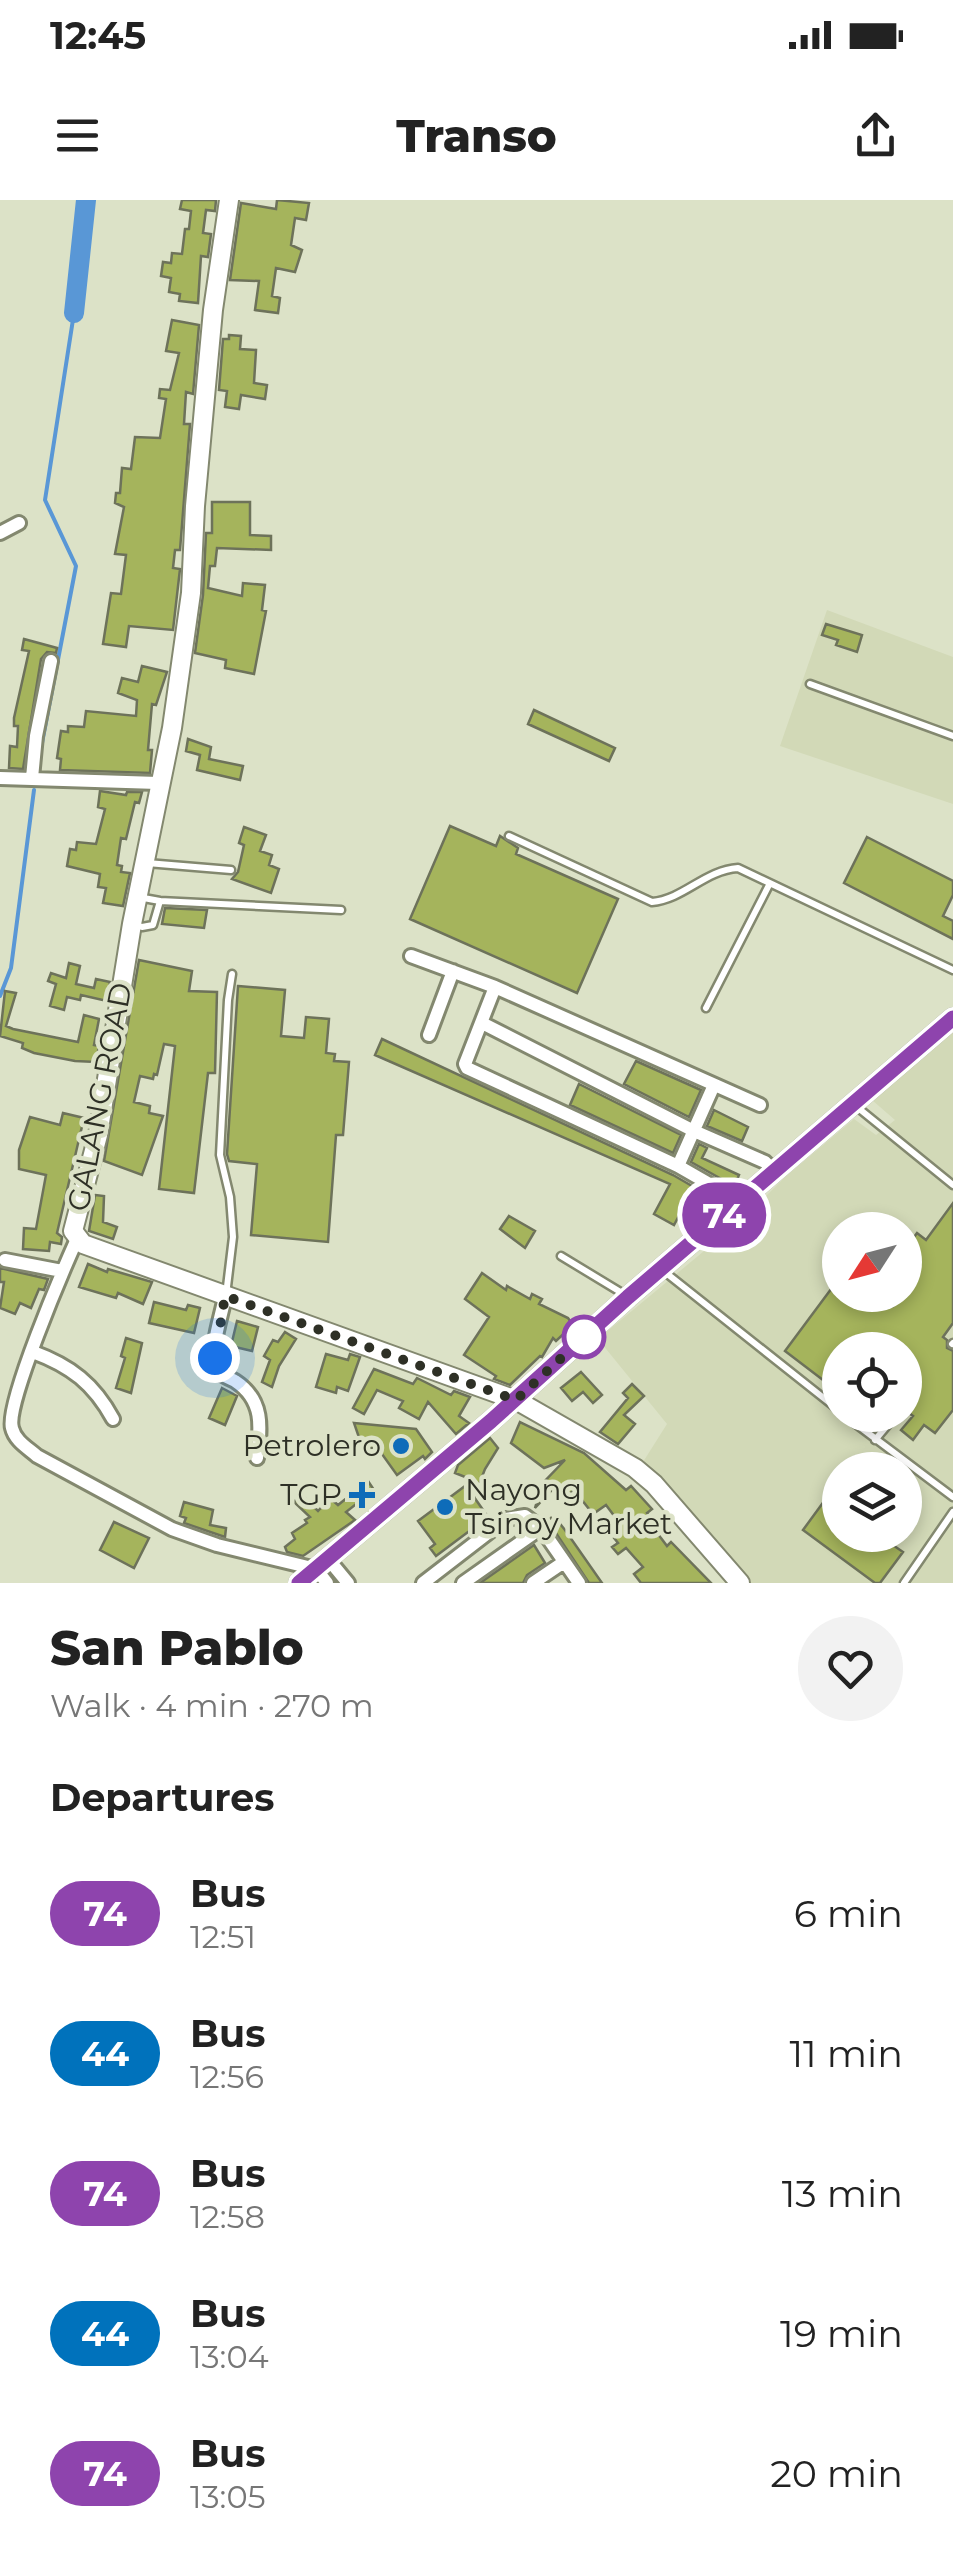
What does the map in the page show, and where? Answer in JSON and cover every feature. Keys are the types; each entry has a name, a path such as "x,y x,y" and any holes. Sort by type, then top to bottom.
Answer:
{"street":[{"name":"GALANG ROAD","path":"229,200 210,350 191,593 172,728 132,924 98,1135 73,1231 77,1239 225,1296 516,1400 635,1468 654,1484 740,1583"},
{"path":"0,533 18,523"},
{"path":"32,778 51,661"},
{"path":"0,778 158,783"},
{"path":"411,956 494,987 760,1105"},
{"path":"429,1035 453,971"},
{"path":"494,987 467,1068 678,1166 718,1189"},
{"path":"299,1583 324,1571 628,1297 953,1018"},
{"path":"482,1023 694,1131 765,1162 775,1172"},
{"path":"678,1166 714,1085"},
{"path":"77,1239 10,1418 20,1442 37,1456 172,1529 217,1545 324,1571 348,1583"},
{"path":"5,1260 62,1271"},
{"path":"225,1296 217,1368 250,1393 257,1404 261,1429 257,1458"},
{"path":"33,1352 61,1362 84,1378 101,1396 114,1419"},
{"path":"423,1583 506,1519 525,1516 541,1528 579,1583"},
{"path":"462,1583 541,1528"},
{"path":"533,1583 564,1562"}],"lane":[{"path":"810,684 953,736"},
{"path":"509,836 652,902 669,901 696,882 724,869 738,868 953,970"},
{"path":"145,863 230,870"},
{"path":"706,1008 769,884"},
{"path":"138,896 160,901 341,910"},
{"path":"132,924 154,925 160,901"},
{"path":"225,1296 233,1237 230,1196 220,1155 232,974"},
{"path":"853,1104 953,1184"},
{"path":"561,1256 628,1297"},
{"path":"661,1269 822,1397"},
{"path":"865,1432 953,1497"},
{"path":"875,1440 882,1432"},
{"path":"904,1583 953,1512"}],"shaded area":[{"path":"827,610 953,657 953,804 780,746"},
{"path":"953,1028 953,1583 745,1583 643,1462 667,1424 598,1339 745,1217 854,1119 876,1135 895,1120 872,1100"}],"building":[{"path":"182,200 216,200 215,211 206,210 203,233 211,234 208,257 201,256 198,303 179,301 180,294 169,292 171,278 161,276 163,262 171,263 172,253 182,254 185,229 189,229 191,211 180,209"},
{"path":"277,200 309,203 306,220 295,218 291,245 302,250 295,272 276,268 272,296 280,298 278,313 255,310 259,281 230,280 241,203 276,209"},
{"path":"172,320 199,325 193,394 186,392 184,424 190,424 180,550 175,550 173,568 180,569 173,630 129,626 126,647 103,644 111,593 121,594 126,555 115,554 124,507 115,503 116,493 120,493 122,468 131,469 135,437 160,438 166,399 159,398 160,389 170,390 179,353 166,351"},
{"path":"229,335 241,336 240,349 256,350 254,383 267,385 265,399 241,395 239,409 225,407 227,391 219,390 223,339 229,339"},
{"path":"212,502 250,502 250,535 271,536 271,550 217,548 215,566 210,566 208,588 242,596 243,583 265,585 262,610 266,611 254,674 225,668 226,660 195,653 206,533 212,533"},
{"path":"826,624 862,635 857,652 822,635"},
{"path":"24,639 57,648 56,653 47,652 41,659 23,769 9,768 10,746 17,747 18,726 14,726 14,718 29,651 22,650"},
{"path":"142,666 167,672 156,705 152,704 150,773 60,770 61,759 57,758 61,731 68,732 68,726 84,727 86,711 136,716 137,700 118,693 122,678 138,682"},
{"path":"534,710 615,748 609,761 528,724"},
{"path":"188,739 211,747 209,759 243,766 240,780 197,770 200,755 186,751"},
{"path":"100,791 126,795 142,792 139,803 135,802 126,839 121,838 117,865 122,866 121,872 130,873 123,906 103,903 106,888 98,887 100,874 67,866 70,849 76,850 77,842 96,844 105,809 98,807"},
{"path":"450,826 496,846 500,836 518,848 516,854 618,899 577,993 410,919"},
{"path":"244,827 266,835 260,851 272,855 269,865 279,869 271,893 232,879 238,872"},
{"path":"867,837 953,881 953,895 943,916 953,921 953,939 844,883"},
{"path":"165,908 207,910 204,928 162,924"},
{"path":"139,960 192,971 189,991 217,992 215,1073 208,1073 194,1193 159,1189 175,1046 164,1044 153,1079 140,1076 134,1102 150,1106 149,1113 163,1116 142,1175 104,1161"},
{"path":"69,963 80,966 76,984 94,988 96,979 110,982 107,1001 81,995 80,1000 67,997 64,1010 50,1006 56,984 48,981 51,973 66,978"},
{"path":"238,986 285,990 281,1036 304,1038 306,1017 329,1019 326,1053 335,1054 334,1061 349,1062 343,1135 336,1135 328,1242 251,1235 257,1164 229,1161 227,1154"},
{"path":"5,991 16,993 6,1026 13,1029 78,1042 84,1015 99,1019 94,1045 99,1046 96,1062 34,1053 22,1048 23,1043 0,1036"},
{"path":"382,1039 673,1175 711,1197 708,1204 689,1197 674,1225 654,1214 670,1184 375,1055"},
{"path":"636,1061 701,1090 689,1117 624,1084"},
{"path":"579,1084 681,1135 673,1153 570,1105"},
{"path":"714,1110 748,1127 742,1141 707,1126"},
{"path":"63,1113 84,1118 57,1233 62,1237 61,1244 50,1242 49,1251 23,1249 24,1228 36,1229 46,1175 19,1169 19,1150 30,1117 60,1125"},
{"path":"699,1144 707,1148 702,1158 739,1175 732,1192 723,1180 691,1162"},
{"path":"95,1195 104,1196 103,1222 117,1227 113,1239 89,1231"},
{"path":"953,1203 953,1323 943,1337 947,1348 953,1351 953,1410 935,1433 924,1425 922,1428 922,1332 822,1332 822,1379 785,1351 822,1301 822,1312 922,1312 922,1237 926,1240"},
{"path":"509,1216 535,1231 525,1248 500,1229"},
{"path":"88,1264 152,1282 143,1304 118,1293 116,1298 79,1287"},
{"path":"0,1268 48,1279 31,1308 20,1303 15,1314 0,1308 4,1282 0,1282"},
{"path":"482,1273 506,1290 507,1286 530,1299 532,1294 542,1299 539,1304 568,1318 573,1325 556,1341 553,1338 542,1357 510,1385 494,1379 496,1376 464,1355 489,1317 465,1299"},
{"path":"154,1302 186,1310 188,1305 200,1308 194,1333 149,1323"},
{"path":"237,1321 258,1327 252,1351 231,1346"},
{"path":"285,1332 296,1339 279,1366 272,1387 262,1382 270,1360 264,1356 273,1340 278,1342"},
{"path":"126,1338 142,1343 131,1393 116,1388"},
{"path":"326,1354 348,1360 350,1354 360,1357 348,1391 337,1387 336,1393 316,1387"},
{"path":"374,1369 413,1384 417,1378 451,1395 454,1391 470,1397 459,1416 469,1423 456,1434 428,1402 419,1419 399,1408 403,1401 377,1390 364,1414 353,1408"},
{"path":"581,1372 602,1395 593,1403 583,1392 572,1401 561,1388"},
{"path":"632,1384 644,1396 624,1415 635,1424 618,1444 600,1432 628,1398 623,1393"},
{"path":"222,1388 237,1396 225,1425 209,1418"},
{"path":"520,1422 584,1453 626,1490 631,1486 652,1509 647,1513 655,1524 652,1526 667,1546 671,1542 711,1583 641,1583 634,1574 643,1567 626,1548 618,1554 612,1547 618,1543 607,1529 618,1521 606,1505 593,1514 574,1490 562,1500 553,1489 535,1508 542,1484 565,1460 544,1468 511,1443"},
{"path":"354,1423 416,1429 432,1452 397,1475 377,1447 363,1449"},
{"path":"490,1438 498,1448 474,1497 488,1517 436,1556 430,1548 435,1544 418,1521 473,1480 455,1473 458,1465"},
{"path":"368,1481 374,1490 346,1512 355,1520 303,1556 287,1552 285,1547 295,1539 292,1533 310,1517 294,1502 301,1494 318,1511 330,1498 338,1505"},
{"path":"184,1502 213,1510 210,1525 226,1528 225,1537 184,1523 186,1518 180,1516"},
{"path":"822,1504 822,1544 803,1530"},
{"path":"551,1518 565,1530 602,1583 589,1583 548,1521"},
{"path":"114,1522 149,1538 134,1568 100,1550"},
{"path":"534,1545 545,1563 527,1575 523,1583 480,1583"},
{"path":"833,1552 903,1552 880,1583"}],"waterway":[{"path":"74,313 86,200"},
{"path":"41,748 76,566 45,500 74,313"},
{"path":"0,996 11,968 34,790"}],"bus line":[{"name":"74","path":"299,1583 516,1400 628,1297 953,1018"}],"place":[{"name":"Petrolero","path":"401,1446"},
{"name":"TGP","path":"362,1495"},
{"name":"Nayong Tsinoy Market","path":"445,1507"}],"route":[{"path":"215,1358 225,1296 516,1400 584,1337"}]}
